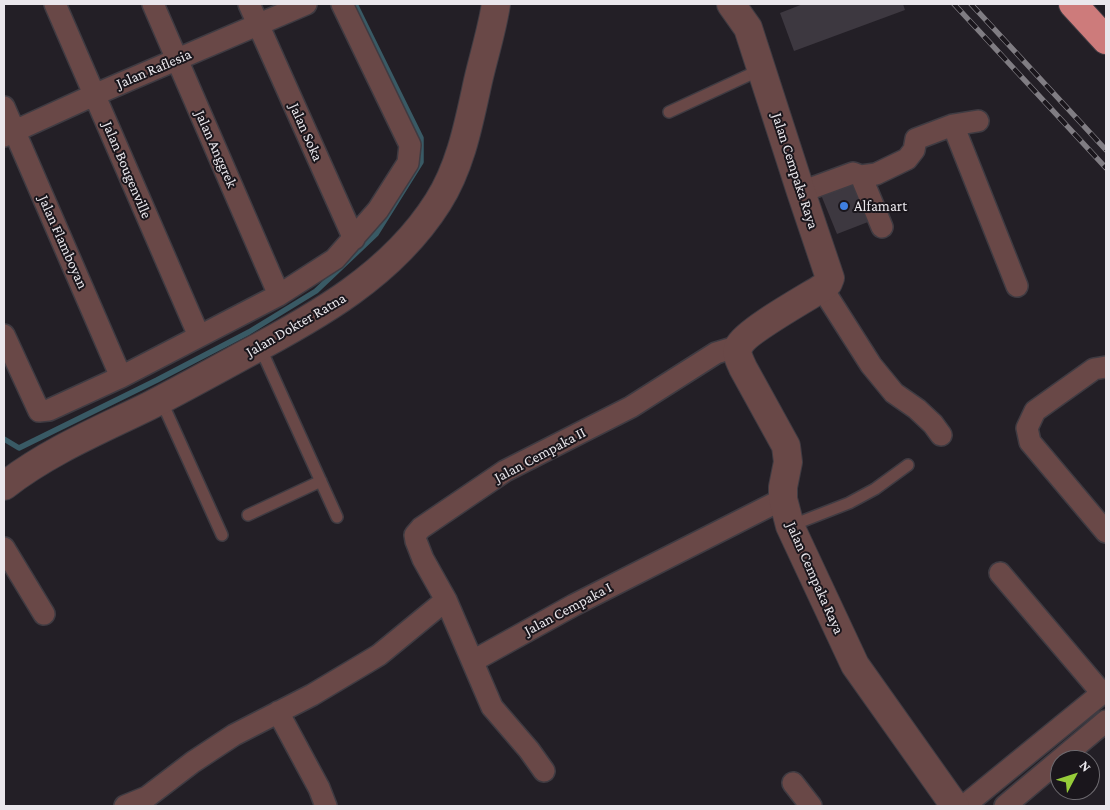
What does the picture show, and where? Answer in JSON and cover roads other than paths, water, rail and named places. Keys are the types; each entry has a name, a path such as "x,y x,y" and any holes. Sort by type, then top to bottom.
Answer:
{"highway":[{"path":"1073,4 1106,40"}],"street":[{"name":"Jalan Bougenville","path":"55,4 199,336"},
{"name":"Jalan Anggrek","path":"153,4 279,295"},
{"name":"Jalan Soka","path":"249,4 354,239"},
{"name":"Jalan Raflesia","path":"9,134 94,94 306,4"},
{"path":"4,334 39,411 49,410 121,377 279,295 335,259 378,210 408,163 410,145 342,4"},
{"name":"Jalan Cempaka Raya","path":"732,4 748,28 800,192 830,278 828,284 822,288"},
{"name":"Jalan Dokter Ratna","path":"4,486 57,452 310,320 351,293 403,247 439,201 453,173 462,148 496,5"},
{"name":"Jalan Flamboyan","path":"4,107 9,134 121,377"},
{"path":"800,192 853,173 862,176 876,174 907,159 914,150 916,139 953,125 978,121"},
{"path":"953,125 1017,286"},
{"path":"862,176 882,227"},
{"path":"739,346 749,334 822,288 871,365 894,394 917,409 933,424 941,435"},
{"name":"Jalan Cempaka Raya","path":"739,346 737,355 743,368 786,446 788,462 783,487 783,500 790,526 855,665 956,806"},
{"name":"Jalan Cempaka II","path":"473,660 446,600 423,559 415,534 505,471 631,407 716,353 739,346"},
{"path":"1106,367 1094,369 1035,412 1027,428 1030,442 1106,532"},
{"name":"Jalan Cempaka I","path":"473,660 574,605 783,500"},
{"path":"4,548 44,614"},
{"path":"964,806 1104,692 1000,573"},
{"path":"125,806 147,796 234,735 312,695 379,655 446,600"},
{"path":"473,660 492,707 529,750 544,771"},
{"path":"278,712 319,788 326,806"},
{"path":"1005,806 1106,721"},
{"path":"793,783 811,806"}],"lane":[{"path":"669,112 762,69"},
{"path":"260,347 337,517"},
{"path":"161,399 222,535"},
{"path":"790,526 848,503 875,489 908,465"},
{"path":"248,515 321,481"}],"waterway":[{"path":"4,439 19,448 249,332 316,291 376,234 421,162 421,138 355,4"}],"railway":[{"path":"954,4 1106,168"},
{"path":"971,4 1106,150"}],"place":[{"name":"Alfamart","path":"844,206"}]}
